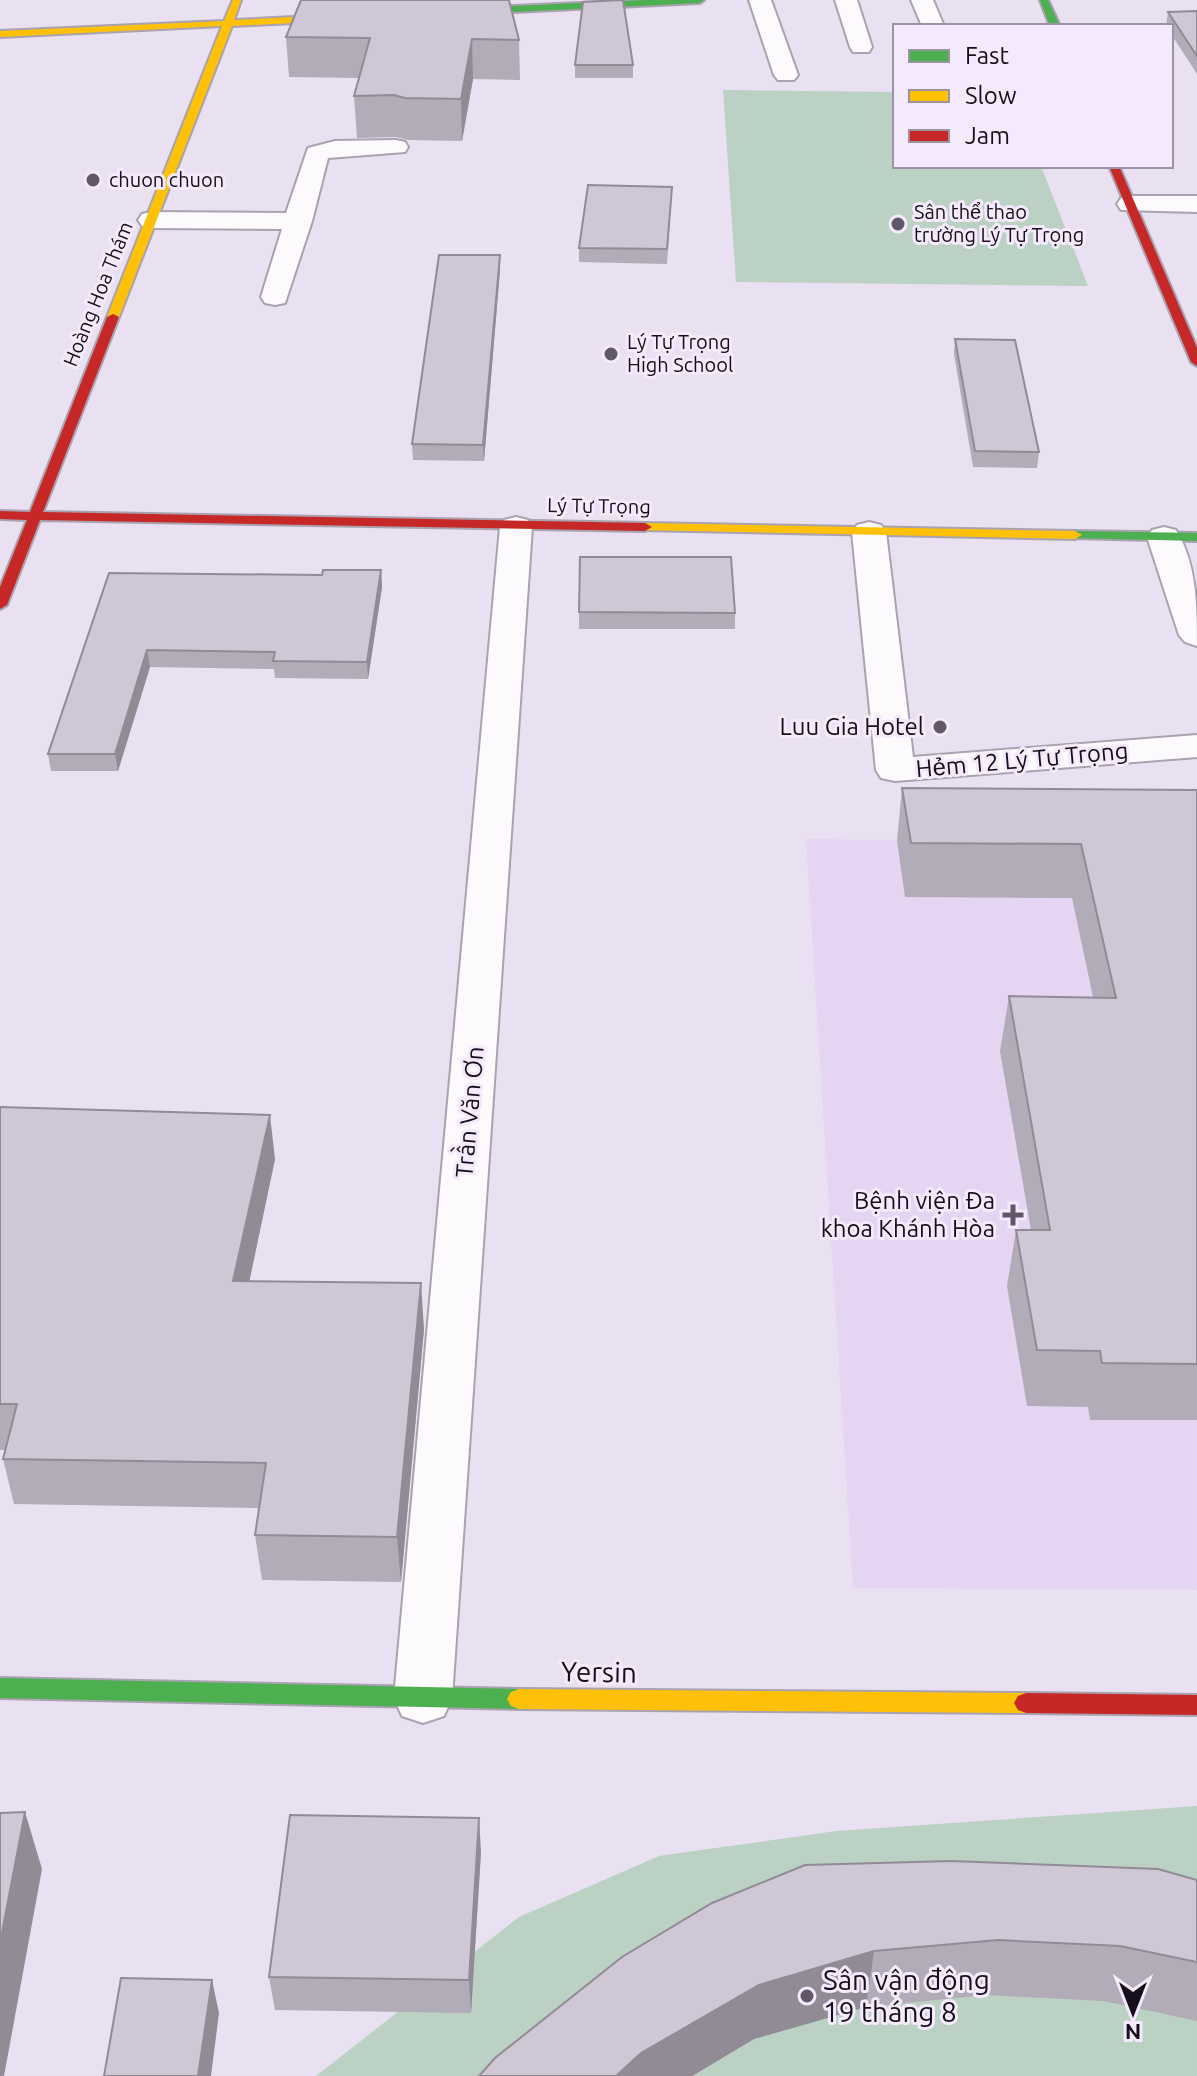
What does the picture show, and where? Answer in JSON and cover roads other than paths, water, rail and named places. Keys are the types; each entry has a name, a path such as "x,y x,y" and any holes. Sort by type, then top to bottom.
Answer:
{"street":[{"name":"Hoàng Hoa Thám","path":"0,605 237,0"},
{"path":"429,13 700,0"},
{"path":"760,0 786,75"},
{"path":"846,0 861,47"},
{"path":"922,0 932,24"},
{"path":"1044,0 1054,24"},
{"path":"0,34 367,16"},
{"path":"275,297 317,153 335,148 396,147"},
{"path":"1115,168 1197,362"},
{"path":"1130,204 1197,204"},
{"path":"151,220 299,221"},
{"name":"Lý Tự Trọng","path":"0,515 1181,537"},
{"name":"Trần Văn Ơn","path":"423,1698 516,527"},
{"name":"Hẻm 12 Lý Tự Trọng","path":"869,532 895,770 1197,746"},
{"path":"1181,537 1197,635"},
{"name":"Yersin","path":"0,1688 423,1698 1197,1705"}],"place":[{"name":"chuon chuon","path":"93,180"},
{"name":"Sân thể thao trường Lý Tự Trọng","path":"898,224"},
{"name":"Lý Tự Trọng High School","path":"611,354"},
{"name":"Luu Gia Hotel","path":"940,727"},
{"name":"Bệnh viện Đa khoa Khánh Hòa","path":"1013,1215"},
{"name":"Sân vận động 19 tháng 8","path":"807,1996"}]}
